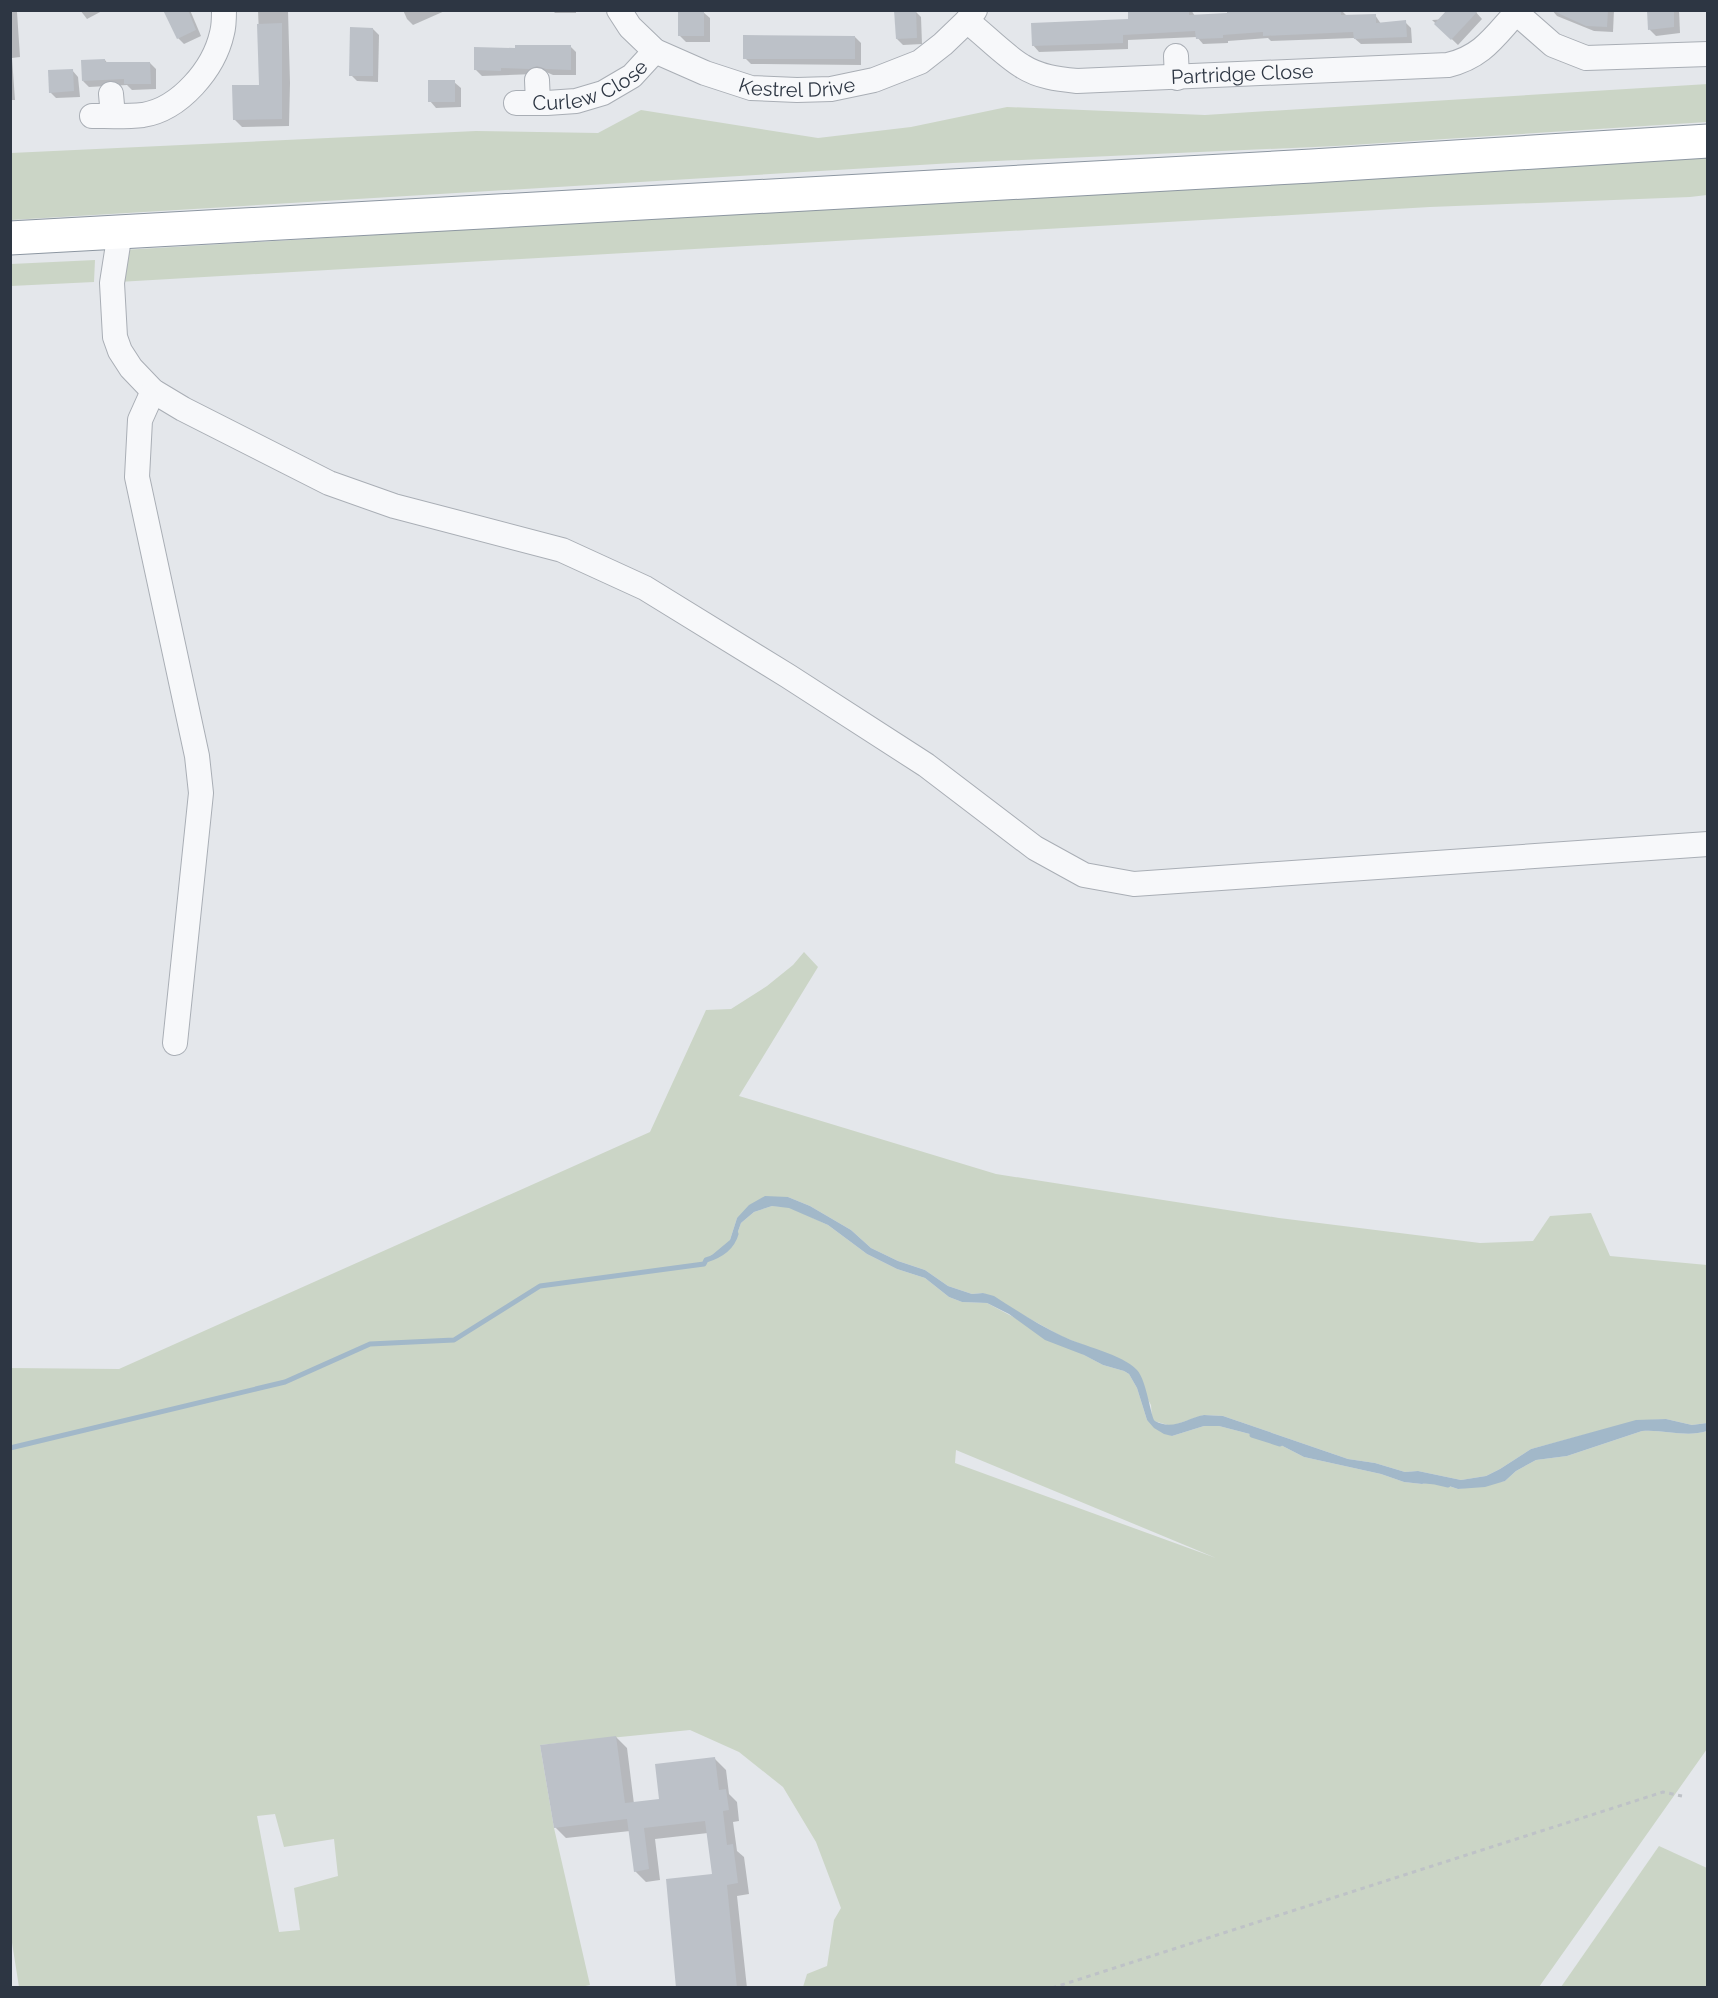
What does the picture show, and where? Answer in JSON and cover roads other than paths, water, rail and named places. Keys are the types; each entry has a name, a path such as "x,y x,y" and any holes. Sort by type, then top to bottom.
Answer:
{"highway":[{"path":"10,238 1312,166 1707,141"}],"street":[{"path":"105,109 143,115 171,106 190,90 217,50 222,32 224,10"},
{"name":"Kestrel Drive","path":"619,10 630,27 655,51 705,73 752,88 797,90 831,89 874,80 920,62 943,44 971,16"},
{"path":"1515,12 1553,45 1586,58 1707,54"},
{"name":"Partridge Close","path":"971,16 1022,66 1041,75 1077,81 1176,67 1448,65 1465,61 1481,51 1515,12"},
{"name":"Curlew Close","path":"530,95 576,101 603,93 632,76 655,51"},
{"path":"120,232 112,283 116,337 120,351 131,368 153,391 183,409 329,483 394,506 562,550 645,588 926,765 1035,848 1084,875 1134,884 1707,844"},
{"path":"153,391 140,420 137,477 197,756 201,793 175,1043"}],"water":[{"path":"765,1196 788,1197 810,1206 851,1230 871,1248 898,1261 925,1270 948,1286 972,1294 983,1293 994,1296 1053,1332 1122,1359 1137,1370 1146,1390 1153,1419 1162,1424 1174,1424 1204,1415 1223,1416 1348,1459 1375,1463 1405,1472 1418,1471 1461,1480 1486,1476 1531,1449 1636,1420 1666,1419 1692,1425 1707,1423 1707,1431 1683,1434 1642,1431 1567,1456 1536,1460 1516,1471 1505,1481 1485,1487 1458,1489 1434,1481 1422,1484 1404,1482 1381,1474 1304,1457 1269,1439 1219,1426 1204,1426 1172,1436 1154,1428 1147,1420 1137,1388 1129,1374 1124,1371 1103,1365 1045,1340 1009,1314 987,1303 962,1302 949,1297 925,1278 897,1269 867,1254 828,1225 789,1208 772,1206 754,1212 741,1223 735,1240 729,1246 706,1260 730,1240 737,1218 749,1205"}],"waterway":[{"path":"10,1448 285,1382 370,1344 454,1340 540,1286 704,1264 706,1260 720,1254 728,1247 736,1234"},
{"path":"1252,1435 1280,1444"},
{"path":"1425,1481 1448,1485"}]}
